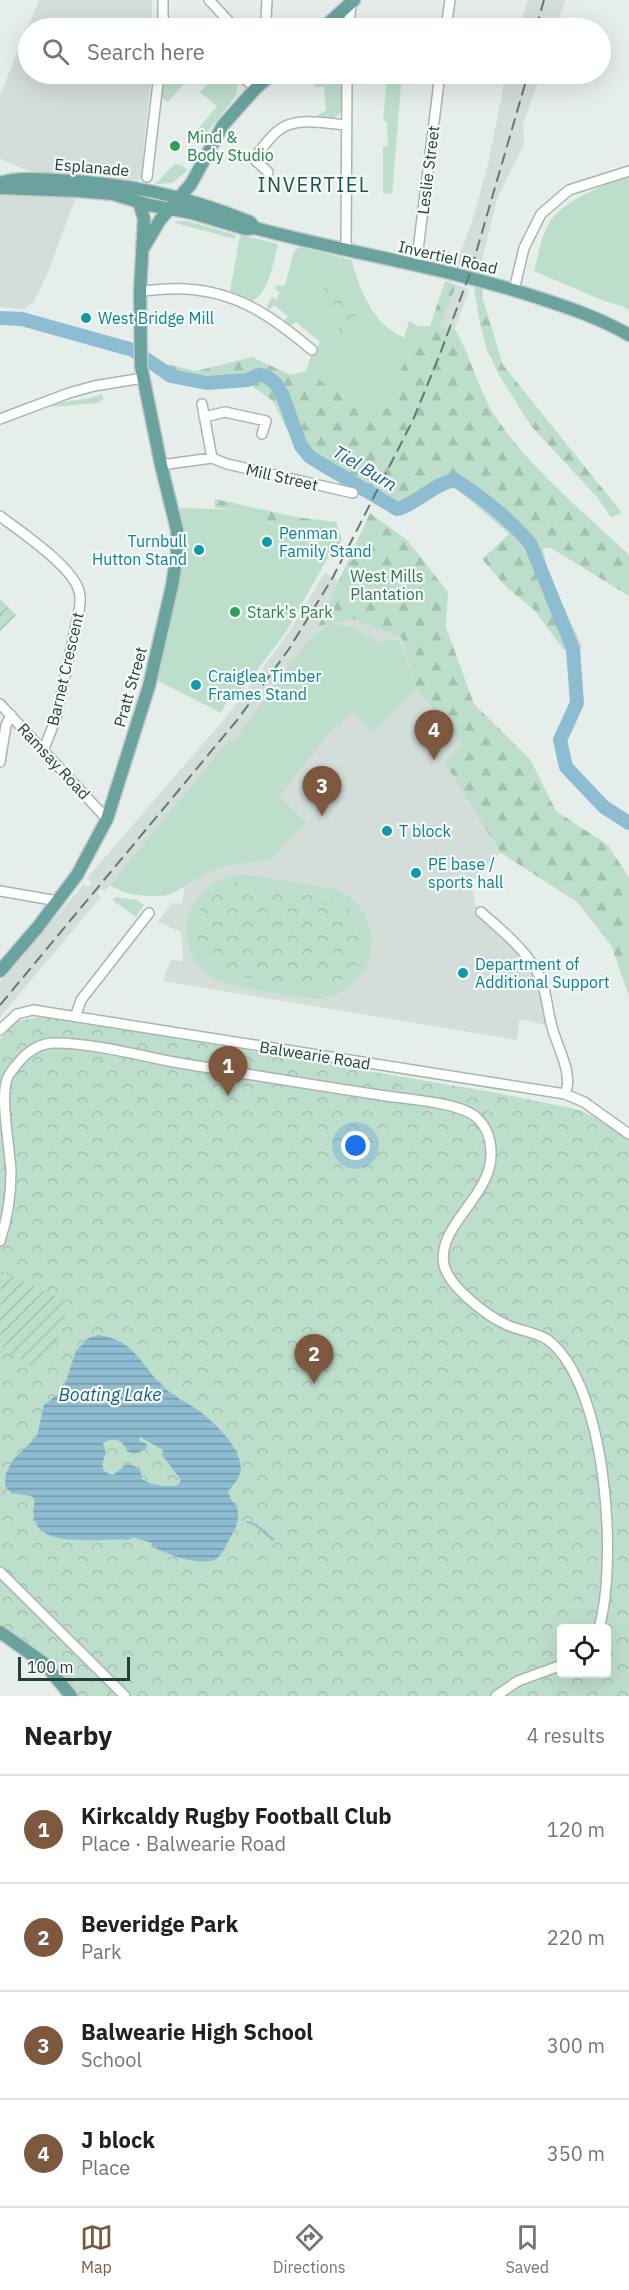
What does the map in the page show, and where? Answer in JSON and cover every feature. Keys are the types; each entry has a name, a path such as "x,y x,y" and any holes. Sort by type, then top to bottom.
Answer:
{"main road":[{"path":"335,18 352,2"},
{"path":"142,250 154,228 192,184 219,130 261,84"},
{"name":"Esplanade","path":"0,183 30,179 61,180 111,184 181,197"},
{"name":"Esplanade","path":"0,188 102,193 170,209"},
{"path":"152,191 168,203 170,209"},
{"path":"181,197 192,213"},
{"name":"Invertiel Road","path":"181,197 231,214 250,222 255,228"},
{"name":"Pratt Street","path":"0,971 58,901 81,869 107,819 149,686 172,586 177,554 177,530 142,372 140,291 144,219 139,202"},
{"name":"Invertiel Road","path":"170,209 246,229 255,228 514,290 566,306 629,335"},
{"path":"0,1632 45,1664 71,1696"}],"street":[{"path":"163,0 164,18"},
{"path":"209,0 219,4 228,18"},
{"path":"266,18 267,0"},
{"path":"447,18 450,0"},
{"path":"350,18 352,2"},
{"path":"147,177 158,84"},
{"path":"251,84 256,88"},
{"path":"346,251 347,84"},
{"name":"Leslie Street","path":"416,266 439,84"},
{"path":"268,172 254,159 268,141 288,125 305,122 346,124"},
{"path":"514,290 524,248 541,214 569,190 629,171"},
{"path":"140,291 185,289 233,298 271,318 312,350"},
{"path":"0,419 69,393 142,372"},
{"path":"202,404 212,458"},
{"path":"204,417 225,412 266,422 262,434"},
{"name":"Mill Street","path":"161,465 212,458 227,464 353,493"},
{"name":"Barnet Crescent","path":"0,516 61,565 80,592 79,611 56,718 44,749"},
{"name":"Ramsay Road","path":"0,704 107,819"},
{"path":"0,762 6,725 11,715"},
{"path":"0,891 58,901"},
{"path":"481,912 519,946 544,985 551,1025 565,1065 569,1087 565,1094"},
{"path":"76,1015 81,1000 149,913"},
{"name":"Balwearie Road","path":"0,1030 17,1014 33,1010 565,1094 584,1102 629,1134"},
{"path":"0,1240 4,1230 11,1175 3,1107 6,1079 20,1061 32,1050 42,1045 51,1043 80,1045 427,1102 470,1112 483,1125 488,1135 491,1160 481,1188 449,1235 445,1245 444,1264 448,1275 473,1302 506,1325 546,1338 565,1356 579,1383 597,1437 608,1530 607,1580 600,1624"},
{"path":"0,1572 125,1696"},
{"path":"496,1696 518,1681 557,1666"}],"shaded area":[{"path":"39,0 152,0 152,18 32,18"},
{"path":"528,0 565,0 559,18 522,18"},
{"path":"18,51 18,84 150,84 141,178 137,180 34,173 0,159 0,95"},
{"path":"504,84 537,84 523,124 524,144 497,199 479,272 455,268 473,219 488,164"},
{"path":"0,196 76,197 46,277 34,302 24,309 0,307"},
{"path":"456,285 469,289 451,340 438,330"},
{"path":"326,573 339,581 318,625 353,619 402,637 416,688 463,744 446,763 501,853 471,883 478,914 510,943 536,976 544,999 545,1025 519,1019 517,1040 163,981 171,960 183,961 181,932 158,922 172,903 182,904 185,887 164,896 132,894 110,885 105,891 101,889 97,894 101,897 0,1017 0,982 84,884 88,887 92,883 87,878 227,716 290,631"}],"green space":[{"path":"163,84 183,84 168,102 162,98"},
{"path":"207,84 238,84 236,96 199,143 191,138 217,106 200,92"},
{"path":"313,84 340,84 342,105 339,115 330,118 313,118 326,110 324,87 316,87"},
{"path":"386,84 401,84 392,194 383,193 383,147 388,146 387,122 383,121"},
{"path":"175,164 188,170 172,183 155,184"},
{"path":"629,175 629,310 534,271 544,234 555,215 580,197"},
{"path":"176,221 187,221 236,235 235,239 175,223"},
{"path":"240,235 278,244 267,283 253,301 230,291"},
{"path":"300,247 352,260 357,278 370,306 381,322 392,331 404,338 409,321 418,326 407,359 374,418 306,371 311,356 320,342 296,322 289,327 283,323 288,316 274,305 269,310 267,306 272,297 276,299 280,292 275,289 277,285 285,286 294,251"},
{"path":"332,277 341,282 358,308 352,333 341,335 321,282"},
{"path":"445,281 456,285 440,327 455,329 495,416 508,435 540,471 629,555 629,596 551,548 543,548 547,570 582,647 564,650 533,609 507,588 482,559 509,534 453,486 406,514 395,510 313,464 296,448 273,401 252,386 195,386 157,373 166,364 196,371 252,357 291,375 306,371 374,417 407,359 418,326 430,326"},
{"path":"474,287 483,289 482,296 503,365 622,513 611,517 597,497 531,426 499,375 487,349"},
{"path":"102,394 103,399 98,403 49,407 63,402"},
{"path":"215,499 296,517 336,522 342,539 335,556 243,510 215,508"},
{"name":"Stark's Park","path":"180,508 243,510 330,554 286,632 240,693 233,690 221,713 158,681 181,563"},
{"name":"West Mills Plantation","path":"370,513 407,540 448,592 446,627 474,704 530,759 556,811 608,845 629,878 629,996 611,945 577,902 501,853 445,763 462,744 416,688 402,638 353,619 318,626"},
{"path":"0,599 16,615 0,631"},
{"path":"331,624 351,627 381,643 392,639 400,642 416,688 373,732 353,711 338,726 336,724 286,788 275,780 285,790 279,796 306,823 272,858 225,866 208,872 171,894 139,895 110,885 229,740 233,742 310,638"},
{"path":"241,874 335,889 347,895 361,909 370,928 371,952 362,973 345,989 322,998 251,989 211,977 200,967 193,956 187,938 186,924 196,901 204,891 228,877","holes":["241,882 333,898 354,913 360,923 363,940 360,961 340,982 317,989 225,973 218,971 198,947 195,927 233,883"]},
{"path":"241,882 339,900 354,913 362,932 362,951 360,961 348,977 323,989 304,988 225,973 209,964 200,951 195,937 196,923 201,909 211,896 224,887"},
{"path":"115,897 137,900 144,905 136,917 112,900"},
{"path":"45,1016 497,1093 580,1110 619,1131 629,1141 629,1696 78,1696 49,1662 0,1627 0,1039 17,1021"},
{"path":"1,1271 69,1302 57,1338 48,1352 32,1367 0,1345"}],"water":[{"name":"Boating Lake","path":"98,1335 122,1343 137,1356 167,1390 205,1415 221,1430 235,1449 241,1467 236,1482 228,1491 238,1511 238,1518 234,1532 224,1550 214,1560 199,1561 182,1558 151,1546 152,1543 133,1537 129,1540 84,1540 51,1536 40,1529 34,1518 35,1501 32,1496 12,1493 5,1486 6,1473 13,1460 37,1436 44,1405 63,1390 76,1351 87,1339","holes":["140,1437 163,1450 162,1455 181,1480 178,1485 164,1486 150,1483 142,1479 140,1468 127,1464 113,1475 106,1472 103,1467 106,1454 103,1443 110,1440 117,1440 127,1451 134,1454 146,1449 147,1444 139,1441"]}],"waterway":[{"name":"Tiel Burn","path":"0,318 22,319 133,350 171,376 207,383 248,380 258,375 266,376 275,383 282,394 301,446 310,457 397,509 455,480 486,502 515,527 531,545 573,649 577,703 560,740 566,767 604,807 629,823"},
{"path":"247,1522 255,1525 273,1539"}],"railway":[{"path":"539,18 544,0"},
{"path":"0,1005 238,719 289,649 333,577 413,420 440,354 471,270 525,84"}],"place":[{"name":"Mind & Body Studio","path":"175,146"},
{"name":"West Bridge Mill","path":"86,318"},
{"name":"Penman Family Stand","path":"267,542"},
{"name":"Turnbull Hutton Stand","path":"199,550"},
{"name":"Stark's Park","path":"235,612"},
{"name":"Craiglea Timber Frames Stand","path":"196,685"},
{"name":"J block","path":"434,760"},
{"name":"Balwearie High School","path":"322,816"},
{"name":"T block","path":"387,831"},
{"name":"PE base / sports hall","path":"416,873"},
{"name":"Department of Additional Support","path":"463,973"},
{"name":"Kirkcaldy Rugby Football Club","path":"228,1096"},
{"name":"Beveridge Park","path":"314,1384"}],"district":[{"name":"INVERTIEL","path":"314,184"}]}
